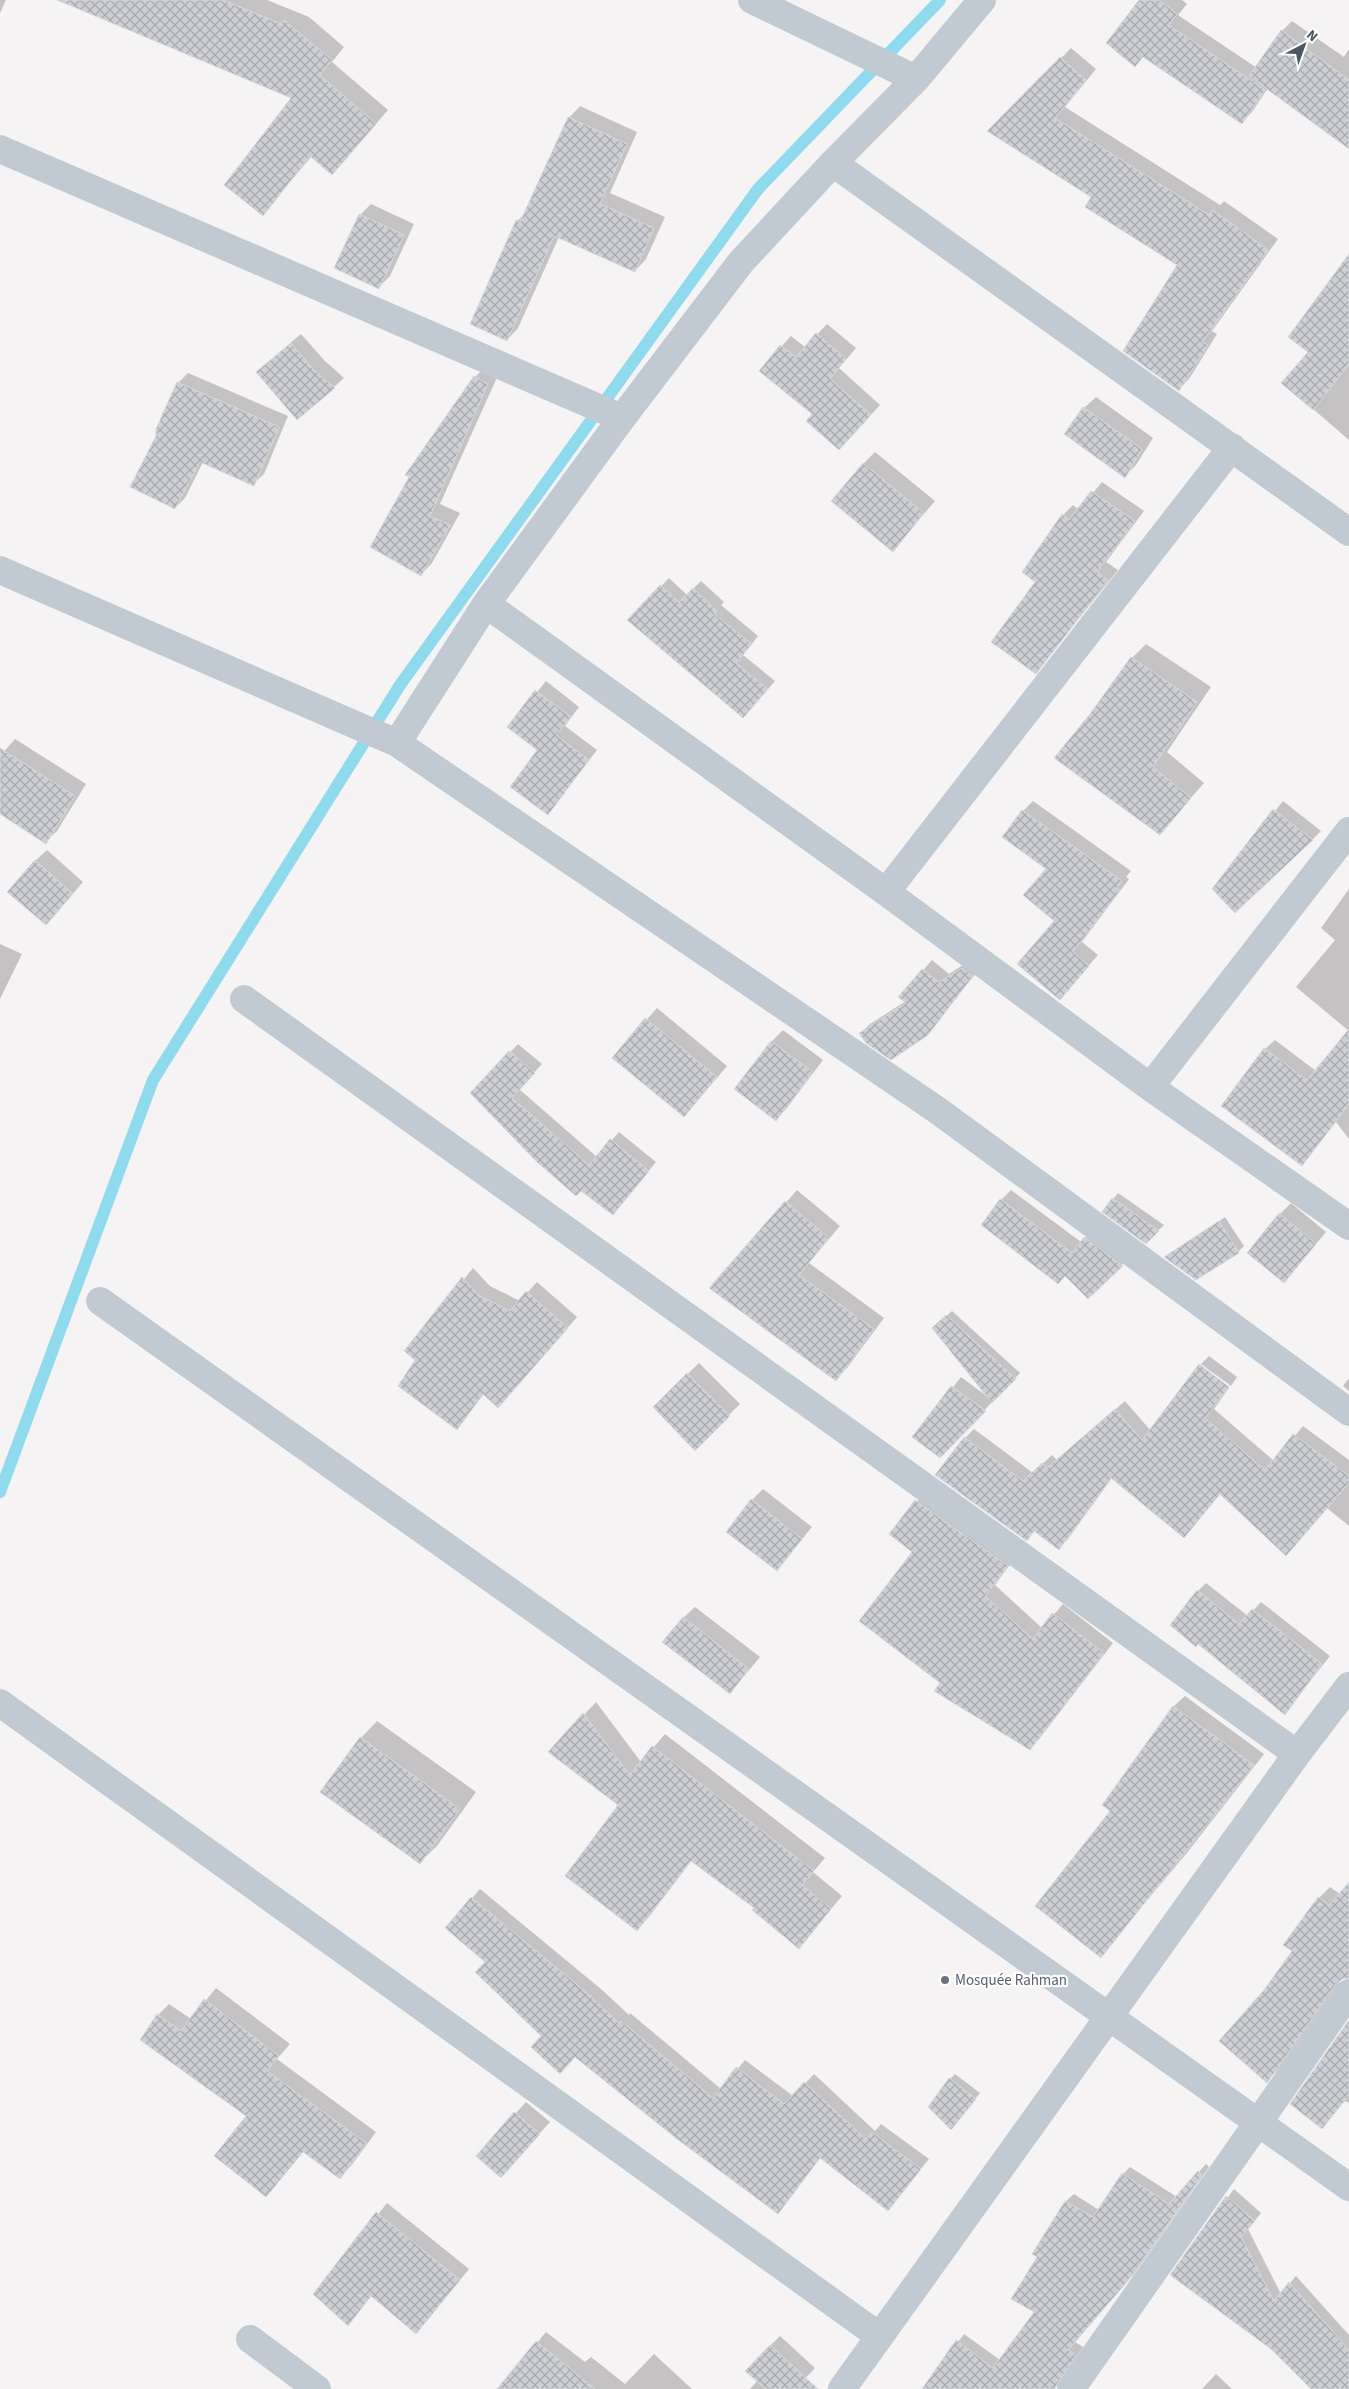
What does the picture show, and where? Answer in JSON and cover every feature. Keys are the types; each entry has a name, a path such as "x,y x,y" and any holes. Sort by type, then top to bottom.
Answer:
{"street":[{"path":"752,0 916,79"},
{"path":"396,743 486,604 622,418 741,262 832,163 916,79 982,0"},
{"path":"0,149 622,418"},
{"path":"832,163 1349,532"},
{"path":"886,892 1232,447"},
{"path":"0,570 396,743 937,1110 1349,1412"},
{"path":"486,604 886,892 1150,1087 1349,1226"},
{"path":"1150,1087 1349,831"},
{"path":"244,999 1297,1754"},
{"path":"100,1300 1349,2187"},
{"path":"842,2389 1297,1754 1349,1686"},
{"path":"0,1703 879,2336"},
{"path":"1071,2389 1349,1993"},
{"path":"250,2339 317,2389"}],"building":[{"path":"57,0 223,0 281,24 284,20 332,60 320,75 376,124 332,175 310,156 263,216 224,185 291,98"},
{"path":"1139,0 1159,0 1177,14 1169,25 1265,90 1242,124 1143,57 1135,67 1106,43"},
{"path":"1281,30 1349,80 1349,149 1249,76"},
{"path":"1060,57 1086,80 1055,118 1209,215 1213,210 1268,250 1202,342 1208,345 1179,391 1123,351 1177,265 1085,207 1091,197 987,131"},
{"path":"568,117 627,144 600,204 654,228 635,272 554,236 507,341 470,324 516,220 520,222"},
{"path":"359,214 404,235 379,289 334,268"},
{"path":"1349,254 1349,364 1313,410 1281,383 1308,352 1288,337"},
{"path":"816,333 846,359 830,379 871,415 839,450 806,421 812,414 759,371 780,345 796,357"},
{"path":"291,343 314,370 335,388 297,420 256,372"},
{"path":"474,376 488,384 430,516 450,525 421,576 370,547 409,477 405,475"},
{"path":"177,382 279,427 254,486 200,462 175,509 130,487 156,436 156,429"},
{"path":"1083,407 1142,449 1125,478 1064,434"},
{"path":"863,463 924,513 893,552 831,501"},
{"path":"1091,491 1135,521 1097,572 1108,580 1036,674 991,642 1035,582 1022,572 1062,514 1069,520"},
{"path":"660,585 679,602 693,588 717,611 714,614 752,644 736,663 768,689 743,718 627,620"},
{"path":"1131,657 1197,702 1153,767 1191,798 1160,835 1054,758 1090,714"},
{"path":"535,690 571,717 556,735 589,760 548,815 510,787 537,750 507,727"},
{"path":"0,748 75,796 46,844 0,814"},
{"path":"1273,809 1313,840 1235,913 1212,889"},
{"path":"1022,810 1122,881 1117,888 1120,890 1073,952 1089,966 1060,1000 1017,964 1054,921 1023,895 1046,869 1002,837"},
{"path":"35,860 73,894 46,925 7,892"},
{"path":"962,968 973,976 928,1035 891,1060 866,1043 859,1033 906,1003 898,997 922,969 939,982"},
{"path":"645,1018 717,1077 684,1117 612,1058"},
{"path":"1349,1029 1349,1104 1302,1166 1221,1106 1264,1048 1307,1080"},
{"path":"771,1041 813,1072 776,1121 734,1089"},
{"path":"509,1051 535,1073 512,1098 589,1165 610,1139 649,1171 613,1215 581,1191 576,1196 537,1162 470,1093"},
{"path":"1112,1198 1159,1231 1146,1244 1102,1212"},
{"path":"1000,1199 1072,1253 1084,1237 1123,1266 1088,1299 1065,1276 1058,1284 981,1225"},
{"path":"785,1201 829,1238 799,1275 874,1329 836,1381 709,1288"},
{"path":"1279,1213 1316,1244 1284,1283 1247,1253"},
{"path":"1219,1221 1239,1253 1196,1280 1164,1257"},
{"path":"462,1277 480,1296 510,1311 526,1291 568,1328 498,1408 483,1394 457,1430 398,1386 415,1360 404,1351"},
{"path":"946,1315 1016,1379 992,1403 932,1328"},
{"path":"1199,1364 1229,1387 1205,1418 1265,1470 1293,1434 1349,1476 1349,1483 1286,1556 1220,1494 1184,1538 1111,1478 1059,1550 1034,1531 1027,1541 935,1475 964,1437 1023,1481 1042,1463 1047,1468 1115,1409 1142,1440"},
{"path":"687,1373 730,1416 695,1451 653,1407"},
{"path":"951,1386 986,1411 940,1458 912,1437"},
{"path":"751,1499 802,1539 777,1571 726,1532"},
{"path":"915,1500 1008,1566 985,1596 1033,1639 1052,1613 1104,1653 1030,1750 934,1691 940,1683 859,1621 912,1552 889,1534"},
{"path":"1197,1590 1239,1624 1252,1609 1322,1664 1285,1715 1198,1644 1196,1647 1170,1625"},
{"path":"683,1617 749,1669 730,1694 662,1642"},
{"path":"1173,1706 1254,1765 1101,1958 1035,1906 1110,1811 1102,1805"},
{"path":"583,1713 630,1775 652,1746 814,1871 802,1885 831,1909 799,1949 752,1910 754,1908 691,1861 637,1931 565,1876 618,1805 548,1752"},
{"path":"360,1737 460,1809 420,1864 320,1792"},
{"path":"1349,1882 1349,1978 1342,1979 1336,1984 1267,2083 1219,2041 1264,1990 1292,1951 1283,1945 1318,1897 1329,1905"},
{"path":"471,1897 592,1997 619,2023 621,2021 713,2098 736,2067 784,2104 804,2082 866,2139 872,2132 921,2169 888,2211 820,2158 778,2214 677,2139 575,2057 560,2074 531,2047 541,2036 475,1972 485,1962 445,1928"},
{"path":"204,1999 279,2056 267,2071 366,2143 340,2179 303,2152 266,2197 214,2156 246,2116 140,2040 157,2014 181,2031"},
{"path":"1349,2020 1349,2095 1322,2129 1290,2104"},
{"path":"949,2078 976,2099 951,2130 928,2107"},
{"path":"514,2112 540,2134 501,2178 476,2156"},
{"path":"1198,2171 1202,2175 1126,2283 1068,2350 1076,2355 1054,2389 922,2389 956,2340 993,2368 1034,2312 1011,2299 1037,2257 1032,2254 1065,2201 1093,2217 1122,2173 1169,2204"},
{"path":"1226,2196 1255,2221 1241,2237 1274,2301 1289,2282 1349,2350 1349,2389 1311,2389 1271,2349 1170,2275"},
{"path":"376,2212 460,2280 416,2334 371,2296 348,2326 313,2294"},
{"path":"536,2341 595,2389 497,2389"},
{"path":"770,2345 818,2389 766,2389 745,2371"}],"waterway":[{"path":"0,1492 153,1080 400,685 758,189 940,0"}],"place":[{"name":"Mosquée Rahman","path":"945,1980"}]}
